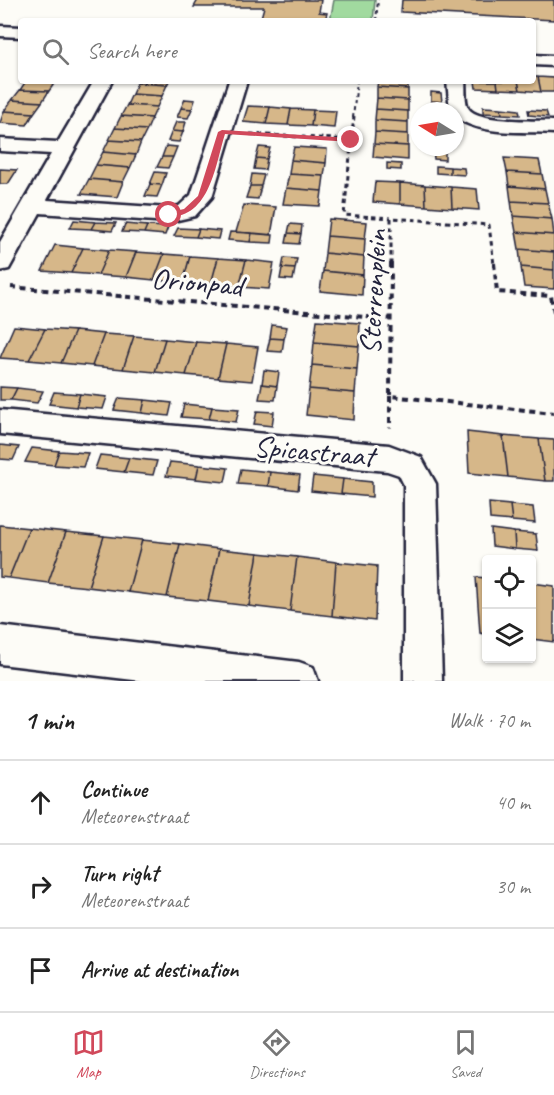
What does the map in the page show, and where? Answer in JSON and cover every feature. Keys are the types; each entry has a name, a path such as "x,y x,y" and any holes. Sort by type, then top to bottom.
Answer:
{"street":[{"path":"0,31 18,32"},
{"path":"536,60 554,61"},
{"path":"0,263 101,84"},
{"path":"32,206 169,215 187,211 201,197 237,84"},
{"path":"456,84 459,107 469,118 480,122 554,127"},
{"path":"0,145 64,149"},
{"name":"Spicastraat","path":"0,422 389,458 411,466 420,484 423,681"},
{"path":"0,645 299,681"}],"path":[{"path":"376,18 378,0"},
{"path":"357,84 345,215 391,219"},
{"path":"222,132 351,140"},
{"name":"Sterrenplein","path":"554,312 551,296 497,292 489,225 391,219 390,396 554,413"},
{"name":"Orionpad","path":"0,286 390,320"}],"green space":[{"path":"334,0 375,0 373,18 331,18"}],"building":[{"path":"198,0 321,0 319,12 327,13 326,18 261,18 264,7 194,7"},
{"path":"402,0 554,0 554,20 401,12"},
{"path":"536,77 538,77 541,92 520,90 519,84 536,84"},
{"path":"538,77 554,78 554,92 541,92"},
{"path":"24,84 54,84 49,91 20,90"},
{"path":"137,84 167,85 162,96 132,94"},
{"path":"378,84 408,84 408,89 377,87"},
{"path":"475,84 497,84 498,89 476,88"},
{"path":"497,84 519,84 520,90 498,89"},
{"path":"377,87 408,89 408,100 377,98"},
{"path":"20,90 49,91 42,102 12,100"},
{"path":"431,92 441,93 442,102 431,101"},
{"path":"132,94 162,96 157,107 127,105"},
{"path":"377,98 408,100 408,111 376,109"},
{"path":"185,99 195,100 192,109 181,108"},
{"path":"12,100 42,102 34,113 4,111"},
{"path":"127,105 157,107 152,118 121,116"},
{"path":"248,106 270,107 266,124 243,122"},
{"path":"270,107 291,109 288,125 266,124"},
{"path":"483,107 501,108 502,114 483,113"},
{"path":"181,108 192,109 188,118 177,117"},
{"path":"501,108 519,110 520,115 502,114"},
{"path":"291,109 313,110 311,126 288,125"},
{"path":"376,109 408,111 408,122 375,120"},
{"path":"313,110 336,111 334,128 311,126"},
{"path":"528,110 546,111 548,117 529,115"},
{"path":"4,111 34,113 27,125 0,123"},
{"path":"121,116 152,118 147,130 115,128"},
{"path":"375,120 408,122 408,134 375,132"},
{"path":"176,122 186,122 183,132 172,131"},
{"path":"115,128 147,130 141,142 109,140"},
{"path":"172,131 183,132 179,142 168,141"},
{"path":"375,132 408,134 408,146 374,144"},
{"path":"109,140 141,142 136,155 103,152"},
{"path":"374,144 408,146 408,160 373,157"},
{"path":"166,146 177,147 173,157 162,157"},
{"path":"259,147 270,148 267,159 256,158"},
{"path":"294,147 327,149 326,163 291,160"},
{"path":"103,152 136,155 130,168 96,165"},
{"path":"434,156 445,156 445,160 434,159"},
{"path":"162,157 173,157 168,168 157,167"},
{"path":"256,158 267,159 265,170 254,169"},
{"path":"504,158 539,160 542,174 507,172"},
{"path":"291,160 326,163 324,176 289,174"},
{"path":"387,163 401,164 401,170 387,169"},
{"path":"96,165 130,168 123,182 89,179"},
{"path":"436,166 450,167 450,174 436,173"},
{"path":"450,167 464,168 465,175 450,174"},
{"path":"0,169 17,170 8,184 0,184"},
{"path":"155,172 166,173 162,185 150,184"},
{"path":"507,172 542,174 545,189 509,186"},
{"path":"252,174 264,175 261,186 250,186"},
{"path":"289,174 324,176 322,191 286,188"},
{"path":"89,179 123,182 117,197 81,194"},
{"path":"375,182 400,183 400,204 373,202"},
{"path":"400,183 425,185 426,206 400,204"},
{"path":"150,184 162,185 157,197 145,196"},
{"path":"425,185 451,187 452,208 426,206"},
{"path":"250,186 261,186 258,199 246,198"},
{"path":"509,186 545,189 548,203 511,201"},
{"path":"451,187 477,189 479,210 452,208"},
{"path":"286,188 322,191 320,206 283,204"},
{"path":"511,201 548,203 552,219 513,216"},
{"path":"244,205 276,207 271,235 236,232"},
{"path":"513,216 552,219 554,235 516,232"},
{"path":"329,219 367,222 365,239 327,236"},
{"path":"74,220 95,222 91,229 70,228"},
{"path":"95,222 116,223 112,231 91,229"},
{"path":"125,224 147,226 144,233 122,232"},
{"path":"290,224 302,225 301,234 288,233"},
{"path":"147,226 168,227 165,235 144,233"},
{"path":"178,228 199,229 196,237 174,236"},
{"path":"199,229 220,231 218,239 196,237"},
{"path":"230,232 252,233 250,242 228,240"},
{"path":"516,232 554,235 554,252 519,249"},
{"path":"252,233 273,235 272,243 250,242"},
{"path":"288,233 301,234 299,244 286,243"},
{"path":"327,236 365,239 364,257 325,253"},
{"path":"55,245 83,248 71,273 42,271"},
{"path":"83,248 109,250 98,275 71,273"},
{"path":"519,249 554,252 554,270 521,267"},
{"path":"109,250 136,252 126,277 98,275"},
{"path":"136,252 164,254 154,280 126,277"},
{"path":"325,253 364,257 363,275 323,271"},
{"path":"164,254 190,256 183,282 154,280"},
{"path":"190,256 218,258 211,284 183,282"},
{"path":"218,258 246,260 239,287 211,284"},
{"path":"284,258 297,259 295,269 282,268"},
{"path":"246,260 274,263 269,289 239,287"},
{"path":"521,267 554,270 554,289 524,287"},
{"path":"282,268 295,269 293,280 280,279"},
{"path":"323,271 363,275 362,295 320,291"},
{"path":"317,320 360,323 359,346 314,342"},
{"path":"272,325 287,327 284,339 270,338"},
{"path":"14,326 45,329 29,360 0,358"},
{"path":"45,329 75,331 61,363 29,360"},
{"path":"75,331 104,334 92,366 61,363"},
{"path":"104,334 134,336 123,369 92,366"},
{"path":"134,336 165,339 155,372 123,369"},
{"path":"270,338 284,339 282,352 267,351"},
{"path":"165,339 196,342 186,375 155,372"},
{"path":"196,342 226,344 218,378 186,375"},
{"path":"314,342 359,346 357,369 312,365"},
{"path":"226,344 258,347 252,381 218,378"},
{"path":"312,365 357,369 355,393 309,389"},
{"path":"264,370 279,372 277,386 262,384"},
{"path":"262,384 277,386 275,400 259,399"},
{"path":"0,387 17,388 11,400 0,400"},
{"path":"17,388 43,391 37,403 11,400"},
{"path":"309,389 355,393 354,420 306,415"},
{"path":"54,392 80,394 76,407 49,404"},
{"path":"80,394 107,397 103,409 76,407"},
{"path":"119,398 145,400 142,413 114,410"},
{"path":"145,400 172,403 169,416 142,413"},
{"path":"184,404 212,407 209,419 181,417"},
{"path":"212,407 239,409 236,422 209,419"},
{"path":"257,411 274,412 272,426 254,424"},
{"path":"467,432 503,436 508,477 469,473"},
{"path":"503,436 539,439 545,481 508,477"},
{"path":"539,439 554,440 554,481 545,481"},
{"path":"0,445 19,447 13,460 0,459"},
{"path":"32,448 59,451 54,465 25,462"},
{"path":"59,451 88,453 83,467 54,465"},
{"path":"100,455 129,458 124,472 95,469"},
{"path":"129,458 157,461 153,475 124,472"},
{"path":"170,462 199,465 196,479 166,476"},
{"path":"199,465 228,468 225,482 196,479"},
{"path":"241,469 270,472 268,486 238,484"},
{"path":"270,472 300,475 298,490 268,486"},
{"path":"313,476 343,479 341,494 311,491"},
{"path":"343,479 372,482 372,497 341,494"},
{"path":"489,503 510,505 512,521 490,519"},
{"path":"510,505 533,507 535,523 512,521"},
{"path":"0,525 29,528 9,578 0,577"},
{"path":"29,528 66,532 48,583 9,578"},
{"path":"491,529 514,532 515,549 492,546"},
{"path":"66,532 104,536 88,587 48,583"},
{"path":"514,532 536,534 538,551 515,549"},
{"path":"104,536 142,540 128,592 88,587"},
{"path":"142,540 180,544 167,597 128,592"},
{"path":"180,544 219,549 208,601 167,597"},
{"path":"219,549 258,553 249,606 208,601"},
{"path":"258,553 297,557 290,611 249,606"},
{"path":"297,557 336,562 332,616 290,611"},
{"path":"336,562 377,566 375,621 332,616"},
{"path":"476,577 482,578 482,633 480,633"},
{"path":"536,584 554,586 554,642 536,640"}],"route":[{"path":"169,215 187,211 201,197 222,132 351,140"}]}
